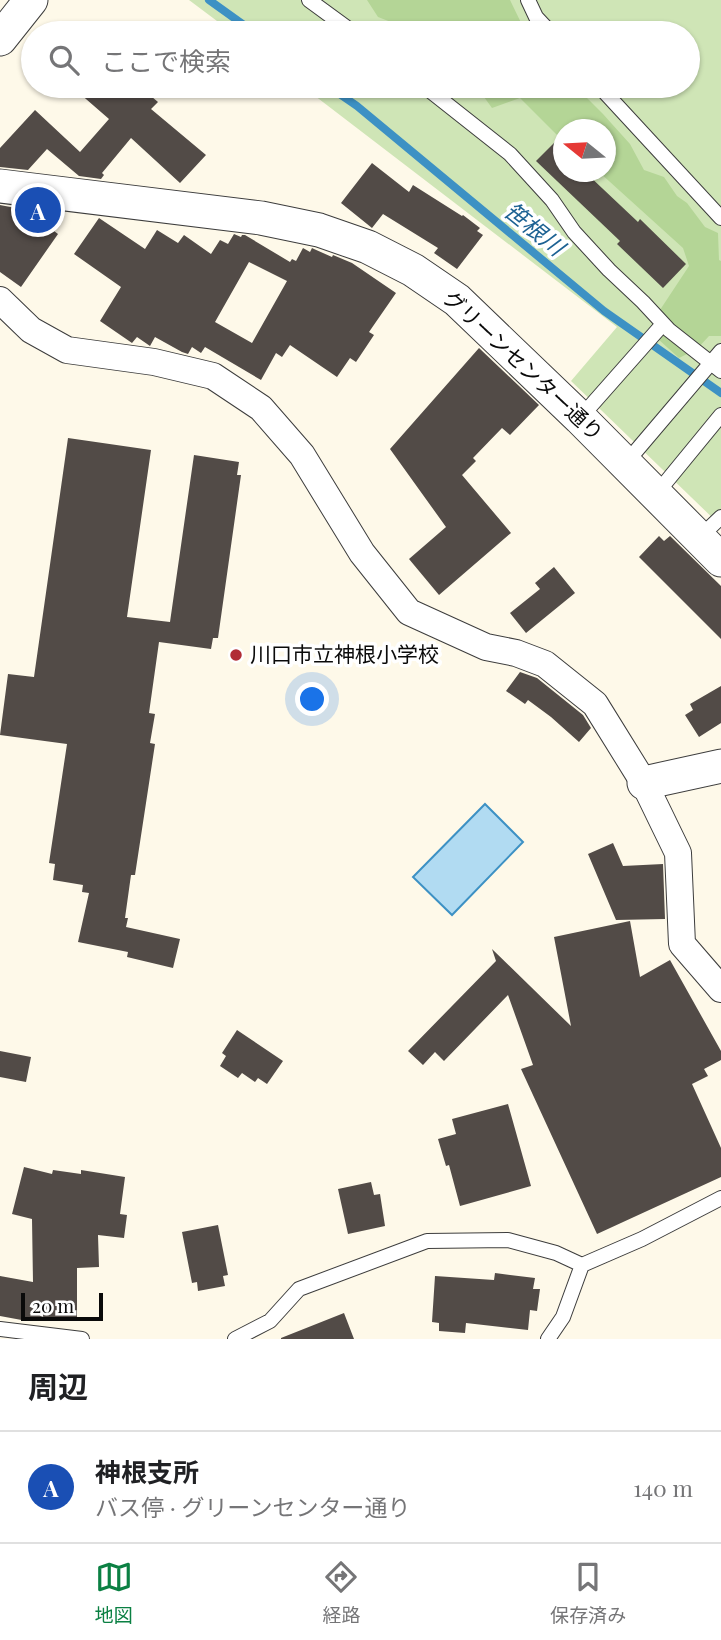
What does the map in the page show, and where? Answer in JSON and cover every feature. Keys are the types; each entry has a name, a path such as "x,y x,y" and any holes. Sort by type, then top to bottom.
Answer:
{"street":[{"path":"0,39 31,0"},
{"name":"グリーンセンター通り","path":"0,186 261,218 319,230 368,247 413,270 457,300 625,464 714,538"},
{"path":"0,300 31,330 67,350 154,362 213,376 261,408 302,455 362,553 409,612 486,647 516,653 545,664 595,704 644,783 678,853 682,944 721,989"},
{"path":"644,783 721,766"}],"lane":[{"path":"309,0 338,21"},
{"path":"528,0 540,21"},
{"path":"439,98 510,155 552,200 573,232 669,330 718,362 625,464"},
{"path":"610,98 721,218"},
{"path":"580,418 663,324"},
{"path":"657,493 721,415"},
{"path":"548,1339 563,1317 582,1265 642,1239 721,1198"},
{"path":"235,1339 270,1321 299,1289 426,1241 508,1240 556,1253 582,1265"},
{"path":"0,1329 82,1339"}],"green space":[{"path":"189,0 721,0 721,526 571,381 617,327 318,98 700,98 700,21 217,21"},
{"path":"367,0 510,0 520,21 388,21 378,17"},
{"path":"485,98 520,98 492,108"},
{"path":"520,98 587,98 608,119 553,119 553,131"},
{"path":"616,128 630,144 644,170 664,177 705,227 718,233 721,261 721,336 709,336 697,349 679,358 658,339 656,316 689,266 683,248 610,182 616,182"}],"water":[{"path":"485,804 523,842 452,915 413,877"}],"building":[{"path":"85,98 153,98 158,102 151,109 206,155 180,183 131,138 102,173 104,175 101,179 79,176 47,149 28,170 0,167 0,148 35,110 80,152 109,119"},
{"path":"553,144 553,177 536,161"},
{"path":"372,163 409,192 413,185 480,228 477,231 483,235 457,269 434,253 438,248 383,214 372,228 341,203"},
{"path":"558,182 596,182 638,222 640,219 686,264 663,288 617,244 620,241"},
{"path":"0,205 26,210 58,234 21,287 0,272"},
{"path":"99,218 145,249 157,230 178,243 184,235 211,254 220,240 228,244 234,234 241,237 245,235 290,262 292,259 296,261 303,248 310,252 312,248 332,257 333,255 352,263 396,293 369,332 374,335 356,362 350,358 337,377 290,345 282,357 276,353 261,380 205,347 201,353 192,347 188,354 155,337 150,346 137,337 132,343 100,321 121,287 74,254","holes":["249,262 287,281 252,343 215,322"]},
{"path":"479,348 539,405 510,435 502,428 473,458 476,461 462,475 511,533 439,595 409,559 446,527 390,449"},
{"path":"68,438 151,450 127,617 170,622 194,455 239,462 237,475 241,475 218,638 213,638 211,649 159,642 149,713 155,714 150,743 155,744 135,875 131,875 125,918 128,918 126,927 180,939 173,968 127,957 128,952 78,942 89,893 82,892 83,885 53,880 55,864 49,863 67,744 0,735 8,674 34,677"},
{"path":"659,536 664,541 670,536 721,586 721,639 639,557"},
{"path":"554,567 575,593 526,633 510,613 540,589 535,583"},
{"path":"520,672 537,678 583,715 591,728 579,742 528,700 525,704 506,691"},
{"path":"721,686 721,723 699,737 685,715 693,710 690,704"},
{"path":"613,843 623,866 663,864 665,919 616,920 588,854"},
{"path":"630,921 640,977 670,960 721,1051 721,1060 704,1069 708,1076 692,1084 721,1148 721,1177 597,1234 521,1069 533,1065 508,995 444,1061 435,1052 423,1065 408,1051 496,961 492,949 571,1026 554,937"},
{"path":"237,1030 283,1061 267,1084 258,1078 255,1082 242,1073 238,1078 220,1066 226,1056 222,1053"},
{"path":"0,1051 31,1057 26,1082 0,1077"},
{"path":"508,1104 531,1186 460,1206 449,1165 446,1166 438,1139 456,1134 452,1119"},
{"path":"24,1167 52,1174 53,1170 81,1174 81,1170 125,1177 120,1214 127,1215 124,1238 98,1235 99,1267 77,1268 77,1320 27,1321 0,1316 0,1276 33,1282 32,1219 12,1214"},
{"path":"371,1182 374,1195 380,1194 385,1226 348,1234 338,1189"},
{"path":"218,1225 228,1275 223,1276 225,1286 198,1291 197,1282 192,1283 182,1232"},
{"path":"495,1273 535,1278 533,1289 540,1289 537,1311 530,1310 528,1330 466,1323 465,1333 439,1331 439,1323 432,1322 435,1276 494,1280"},
{"path":"344,1313 354,1339 281,1339 281,1338"}],"waterway":[{"name":"笹根川","path":"209,0 238,21"},
{"name":"笹根川","path":"345,98 604,311 721,393"}],"place":[{"name":"神根支所","path":"38,210"},
{"name":"川口市立神根小学校","path":"236,655"}]}
